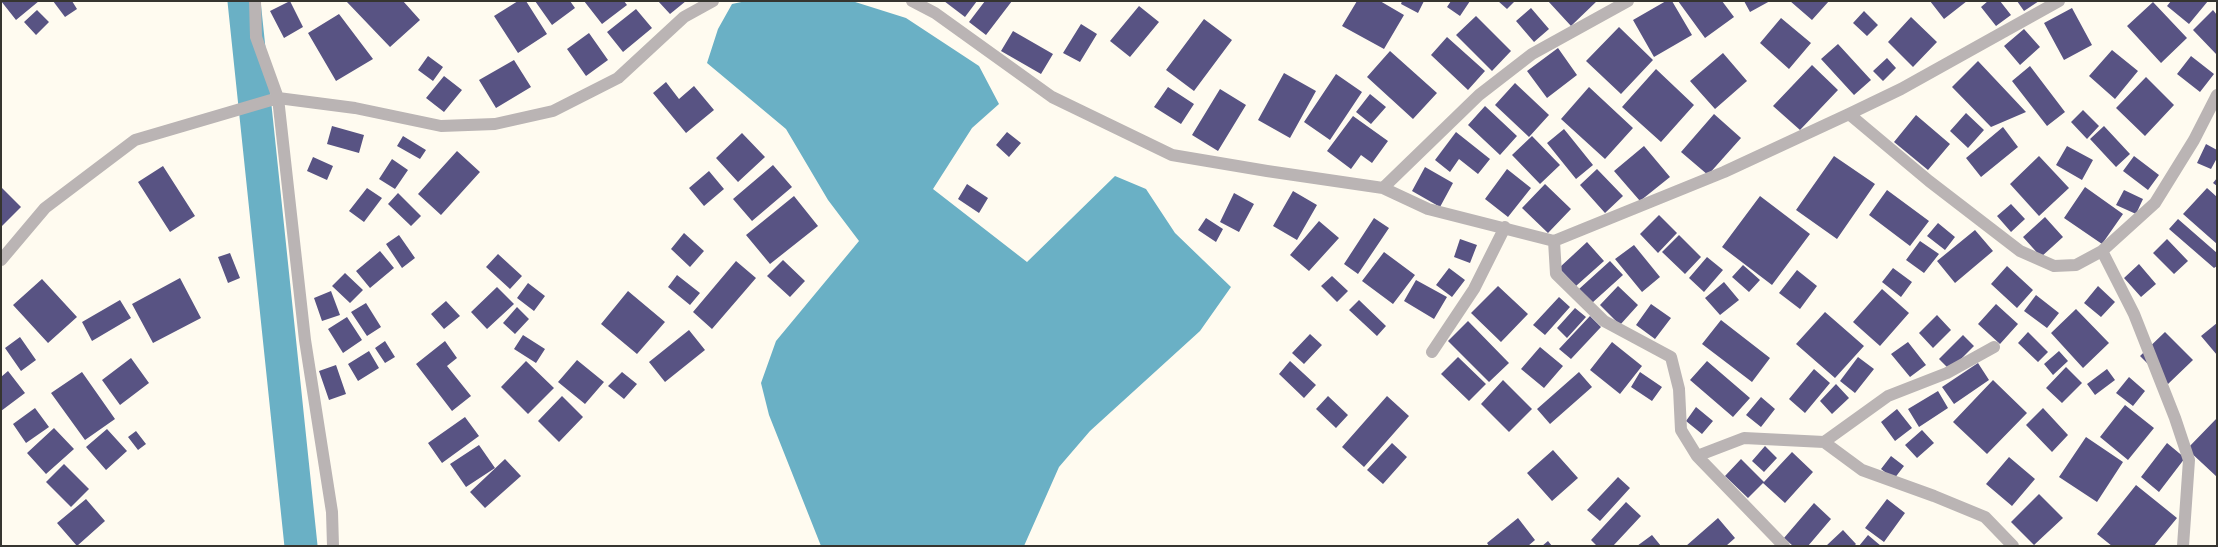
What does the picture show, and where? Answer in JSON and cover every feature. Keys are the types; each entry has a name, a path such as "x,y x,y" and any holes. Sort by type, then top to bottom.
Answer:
{"street":[{"path":"255,1 256,37 274,100 305,340 332,512 333,546"},
{"path":"1,260 45,208 135,140 245,106 274,100 355,108 441,126 495,124 553,111 618,78 684,18 713,1"},
{"path":"912,1 935,13 1052,97 1172,155 1383,188 1428,209 1554,240 1724,172 1901,90 2059,1"},
{"path":"1383,188 1479,95 1532,54 1623,2"},
{"path":"1849,114 1929,181 2020,250 2054,266 2076,265 2102,251 2155,202 2194,140 2217,95"},
{"path":"1432,352 1474,289 1505,227"},
{"path":"1554,240 1556,274 1604,322 1671,357 1679,389 1681,430 1697,456 1784,546"},
{"path":"2102,251 2134,314 2175,418 2189,460 2183,546"},
{"path":"1824,442 1888,396 1947,373 1994,347"},
{"path":"1697,456 1744,438 1824,442 1862,470 1934,496 1985,517 2013,546"}],"water":[{"path":"746,1 852,1 906,18 979,66 999,104 972,128 933,189 1027,262 1115,176 1146,189 1175,233 1231,287 1200,331 1090,431 1059,467 1024,546 821,546 769,415 761,383 776,341 859,241 828,200 786,129 707,63 718,29 732,4"}],"building":[{"path":"1,1 39,1 16,20"},
{"path":"53,1 72,1 77,9 65,17"},
{"path":"290,1 303,27 284,38 270,11"},
{"path":"346,1 403,1 420,20 390,47"},
{"path":"518,1 526,1 547,34 518,53 494,16"},
{"path":"535,1 570,1 575,8 552,25"},
{"path":"584,1 624,1 627,5 602,24"},
{"path":"658,1 686,1 670,14"},
{"path":"944,1 977,1 965,17"},
{"path":"985,1 1012,1 986,35 969,22"},
{"path":"1357,1 1380,1 1404,15 1384,49 1342,26"},
{"path":"1402,1 1424,1 1418,13 1401,4"},
{"path":"1451,1 1470,1 1460,16 1447,7"},
{"path":"1498,1 1515,1 1507,9"},
{"path":"1548,1 1597,1 1571,26"},
{"path":"1666,1 1672,1 1692,35 1654,57 1633,20"},
{"path":"1678,1 1722,1 1734,17 1705,38"},
{"path":"1744,1 1770,1 1750,12"},
{"path":"1790,1 1829,1 1812,20"},
{"path":"1930,1 1967,1 1944,19"},
{"path":"1988,1 2000,1 2011,15 1996,26 1981,7"},
{"path":"2017,1 2039,1 2024,11"},
{"path":"2171,1 2208,1 2189,24 2167,6"},
{"path":"2153,2 2187,38 2161,63 2127,26"},
{"path":"1139,6 1159,22 1130,57 1110,41"},
{"path":"1531,8 1549,29 1534,42 1516,21"},
{"path":"2072,8 2092,45 2064,60 2044,23"},
{"path":"636,9 652,28 623,52 607,32"},
{"path":"37,10 49,22 36,35 24,22"},
{"path":"2213,10 2217,15 2217,55 2193,30"},
{"path":"1864,11 1878,25 1867,36 1853,23"},
{"path":"339,14 373,59 336,81 308,33"},
{"path":"1476,16 1511,51 1492,71 1456,35"},
{"path":"1911,17 1937,42 1913,67 1888,42"},
{"path":"1781,18 1811,43 1789,69 1760,43"},
{"path":"1204,19 1232,40 1194,91 1166,70"},
{"path":"1081,24 1097,34 1080,62 1063,53"},
{"path":"1619,27 1653,60 1621,94 1586,61"},
{"path":"2024,29 2040,47 2020,65 2004,46"},
{"path":"1013,31 1053,54 1041,74 1001,51"},
{"path":"589,33 608,60 586,76 567,49"},
{"path":"1447,37 1485,71 1468,90 1431,55"},
{"path":"1838,44 1871,80 1854,95 1821,59"},
{"path":"1558,48 1577,75 1547,98 1527,71"},
{"path":"2112,50 2138,71 2115,99 2089,76"},
{"path":"1390,51 1437,93 1413,119 1367,77"},
{"path":"1723,53 1747,81 1715,109 1690,81"},
{"path":"428,56 443,67 433,81 418,70"},
{"path":"2191,56 2214,74 2200,92 2177,74"},
{"path":"1887,58 1896,68 1883,81 1873,71"},
{"path":"514,60 531,87 496,108 479,80"},
{"path":"1978,61 2026,112 1991,127 1952,87"},
{"path":"1812,65 1838,90 1800,130 1773,106"},
{"path":"2030,66 2065,112 2047,126 2012,81"},
{"path":"1656,69 1694,105 1661,142 1622,107"},
{"path":"1284,73 1316,91 1290,138 1258,120"},
{"path":"1336,74 1362,92 1330,140 1304,122"},
{"path":"444,76 462,90 444,112 426,98"},
{"path":"2146,77 2174,105 2145,136 2116,108"},
{"path":"666,82 679,99 694,86 714,110 686,133 653,93"},
{"path":"1515,83 1549,115 1529,137 1495,105"},
{"path":"1168,87 1194,104 1181,124 1154,107"},
{"path":"1589,87 1633,128 1605,159 1561,119"},
{"path":"1220,89 1246,105 1218,151 1192,135"},
{"path":"1370,94 1386,107 1371,124 1356,112"},
{"path":"1485,106 1517,136 1500,155 1468,125"},
{"path":"2083,110 2099,126 2087,139 2071,122"},
{"path":"1966,113 1984,130 1968,148 1950,131"},
{"path":"1714,114 1741,138 1708,175 1681,152"},
{"path":"1916,115 1950,144 1928,170 1894,142"},
{"path":"1353,116 1388,141 1372,163 1361,155 1351,169 1327,151"},
{"path":"332,126 364,135 359,153 327,144"},
{"path":"2104,126 2130,154 2116,167 2090,139"},
{"path":"2003,127 2018,147 1981,177 1966,158"},
{"path":"1564,129 1593,165 1576,179 1547,143"},
{"path":"1007,132 1021,143 1009,157 996,145"},
{"path":"1456,132 1490,159 1478,174 1459,159 1450,172 1435,160"},
{"path":"742,133 765,157 738,182 716,158"},
{"path":"403,136 426,150 420,159 397,146"},
{"path":"1532,136 1560,165 1540,184 1512,155"},
{"path":"2206,144 2217,150 2217,158 2211,169 2197,163"},
{"path":"1644,146 1670,177 1640,201 1614,171"},
{"path":"2067,146 2093,160 2082,180 2056,165"},
{"path":"457,151 480,172 441,215 418,194"},
{"path":"1834,156 1875,184 1837,239 1796,210"},
{"path":"2039,156 2069,188 2039,216 2010,184"},
{"path":"2134,156 2159,175 2148,190 2123,171"},
{"path":"313,157 333,166 327,180 307,171"},
{"path":"392,159 408,170 395,189 379,179"},
{"path":"773,165 792,187 752,221 733,199"},
{"path":"163,166 195,216 170,232 138,182"},
{"path":"1425,167 1453,183 1440,207 1412,191"},
{"path":"1507,169 1531,188 1508,217 1485,199"},
{"path":"1597,169 1623,196 1605,213 1580,185"},
{"path":"709,171 724,189 704,206 689,188"},
{"path":"2217,178 2217,186 2213,183"},
{"path":"967,184 988,198 979,213 958,199"},
{"path":"1545,184 1571,209 1548,233 1522,208"},
{"path":"1,187 21,207 1,227"},
{"path":"2085,187 2123,214 2102,244 2064,218"},
{"path":"367,188 382,198 364,222 349,211"},
{"path":"2207,188 2217,197 2217,244 2183,214"},
{"path":"1887,190 1929,221 1910,246 1869,215"},
{"path":"2124,190 2143,199 2136,214 2116,205"},
{"path":"1293,191 1317,205 1297,240 1273,226"},
{"path":"398,193 421,216 411,226 388,204"},
{"path":"1234,193 1254,204 1239,232 1220,222"},
{"path":"794,196 818,226 770,264 746,235"},
{"path":"1760,196 1810,234 1772,285 1722,247"},
{"path":"2011,204 2025,219 2011,232 1997,216"},
{"path":"1659,215 1677,233 1658,253 1640,234"},
{"path":"2045,217 2063,237 2041,257 2023,237"},
{"path":"1206,218 1223,229 1216,242 1198,230"},
{"path":"1374,218 1389,228 1358,274 1344,264"},
{"path":"2178,219 2217,253 2217,266 2214,268 2169,229"},
{"path":"1319,221 1339,238 1309,271 1290,255"},
{"path":"1938,223 1955,237 1945,250 1927,236"},
{"path":"1975,230 1993,251 1955,283 1937,261"},
{"path":"684,233 704,251 690,267 671,249"},
{"path":"399,235 415,258 402,268 386,244"},
{"path":"1679,235 1701,257 1685,274 1662,252"},
{"path":"1460,239 1477,245 1470,263 1454,257"},
{"path":"2167,239 2188,261 2174,274 2153,253"},
{"path":"1920,241 1939,254 1924,273 1906,260"},
{"path":"1587,242 1604,261 1576,286 1559,268"},
{"path":"1634,245 1660,277 1642,292 1615,259"},
{"path":"380,251 394,268 370,288 356,271"},
{"path":"1384,252 1415,275 1393,304 1362,281"},
{"path":"230,253 240,278 228,283 218,257"},
{"path":"498,254 522,276 510,289 486,267"},
{"path":"1707,257 1723,270 1704,292 1689,278"},
{"path":"783,260 805,281 790,297 767,276"},
{"path":"736,261 756,278 712,329 693,312"},
{"path":"1610,261 1623,275 1592,303 1579,289"},
{"path":"2139,264 2156,284 2141,297 2124,278"},
{"path":"1743,265 1760,280 1749,292 1732,277"},
{"path":"2007,266 2033,290 2017,308 1991,284"},
{"path":"1449,268 1465,280 1452,297 1436,285"},
{"path":"1893,268 1912,282 1901,297 1882,282"},
{"path":"1797,270 1817,286 1800,309 1779,293"},
{"path":"345,273 363,290 350,303 332,286"},
{"path":"677,275 700,293 690,305 668,287"},
{"path":"1332,276 1348,291 1337,302 1321,286"},
{"path":"180,278 201,318 153,343 132,304"},
{"path":"42,279 77,317 48,343 13,305"},
{"path":"1416,280 1447,297 1434,319 1404,301"},
{"path":"1724,282 1739,300 1720,315 1705,298"},
{"path":"528,283 545,296 534,311 517,298"},
{"path":"1498,286 1528,314 1501,342 1471,313"},
{"path":"1618,286 1638,305 1620,325 1600,305"},
{"path":"2098,286 2115,302 2101,317 2084,303"},
{"path":"497,287 514,304 487,329 471,312"},
{"path":"1882,289 1909,313 1880,346 1853,322"},
{"path":"331,291 340,315 322,321 314,298"},
{"path":"628,291 665,322 637,354 601,324"},
{"path":"2036,295 2059,313 2047,328 2024,311"},
{"path":"1559,297 1570,307 1545,335 1533,325"},
{"path":"120,300 131,318 92,341 82,322"},
{"path":"1359,300 1386,326 1377,336 1349,310"},
{"path":"446,301 460,316 444,329 431,314"},
{"path":"366,303 381,327 367,336 351,312"},
{"path":"1651,304 1671,318 1655,339 1636,325"},
{"path":"1996,304 2018,324 2000,344 1978,324"},
{"path":"517,307 529,319 515,334 503,323"},
{"path":"1575,308 1586,317 1567,338 1557,328"},
{"path":"2076,309 2109,343 2083,368 2051,333"},
{"path":"1825,312 1864,346 1835,378 1796,344"},
{"path":"1937,315 1951,330 1933,348 1919,333"},
{"path":"1590,316 1601,327 1571,359 1559,349"},
{"path":"347,317 362,340 343,353 328,329"},
{"path":"1721,320 1770,358 1752,382 1702,344"},
{"path":"1468,321 1509,363 1489,382 1448,341"},
{"path":"2217,323 2217,355 2201,336"},
{"path":"689,330 705,350 665,382 649,362"},
{"path":"2028,332 2048,352 2038,362 2018,343"},
{"path":"2165,332 2193,360 2168,384 2140,356"},
{"path":"1310,334 1322,345 1304,364 1292,353"},
{"path":"523,335 545,349 536,363 514,349"},
{"path":"1963,335 1974,346 1950,370 1939,359"},
{"path":"20,337 36,360 21,371 5,348"},
{"path":"385,341 395,357 385,363 375,348"},
{"path":"445,341 457,358 447,366 471,396 452,411 416,364"},
{"path":"1612,342 1642,366 1620,394 1590,370"},
{"path":"1908,342 1926,365 1910,377 1891,354"},
{"path":"1540,347 1563,366 1544,388 1521,369"},
{"path":"369,351 379,368 358,381 348,364"},
{"path":"2059,351 2068,361 2053,375 2044,364"},
{"path":"1458,357 1486,384 1469,401 1441,374"},
{"path":"1858,357 1874,369 1855,393 1840,381"},
{"path":"131,358 149,383 120,405 102,380"},
{"path":"577,360 604,382 585,404 558,382"},
{"path":"526,361 554,388 528,414 501,387"},
{"path":"1290,361 1316,385 1304,398 1279,374"},
{"path":"1707,361 1750,398 1733,417 1690,380"},
{"path":"1978,363 1989,380 1954,404 1942,387"},
{"path":"336,365 346,394 329,400 319,371"},
{"path":"2066,367 2082,383 2062,403 2046,388"},
{"path":"1814,369 1830,383 1805,413 1789,399"},
{"path":"2107,369 2115,380 2095,395 2087,384"},
{"path":"8,371 25,393 1,411 1,377"},
{"path":"82,372 115,419 85,440 51,393"},
{"path":"622,372 637,384 624,399 608,386"},
{"path":"1579,372 1592,387 1550,424 1537,409"},
{"path":"1640,372 1662,387 1652,401 1631,387"},
{"path":"2129,377 2145,391 2133,406 2116,393"},
{"path":"1503,380 1532,409 1509,432 1481,404"},
{"path":"1993,380 2027,413 1987,454 1953,422"},
{"path":"1836,384 1849,398 1832,414 1820,401"},
{"path":"1938,391 1948,408 1919,427 1908,409"},
{"path":"562,396 583,417 559,442 538,421"},
{"path":"1328,396 1348,415 1336,428 1316,409"},
{"path":"1387,396 1409,416 1364,467 1342,447"},
{"path":"1761,397 1775,409 1761,427 1746,415"},
{"path":"2125,405 2154,428 2128,460 2100,437"},
{"path":"1696,407 1713,421 1702,434 1686,421"},
{"path":"35,408 49,427 26,443 13,424"},
{"path":"2043,408 2068,435 2052,452 2026,425"},
{"path":"1897,409 1912,428 1895,441 1881,422"},
{"path":"465,417 479,436 442,463 428,443"},
{"path":"2217,418 2217,477 2187,449"},
{"path":"54,428 74,449 46,474 27,453"},
{"path":"107,429 127,451 106,470 86,447"},
{"path":"1922,430 1934,443 1917,458 1905,445"},
{"path":"136,431 146,444 138,450 128,437"},
{"path":"2086,437 2123,462 2097,502 2059,477"},
{"path":"1392,443 1407,457 1383,484 1367,470"},
{"path":"2167,443 2185,458 2159,492 2141,477"},
{"path":"479,445 495,468 466,487 450,464"},
{"path":"1765,446 1777,458 1764,472 1752,461"},
{"path":"1553,450 1578,478 1552,501 1527,473"},
{"path":"1792,452 1813,472 1785,503 1763,483"},
{"path":"1891,456 1904,466 1894,479 1881,469"},
{"path":"2009,457 2035,479 2012,506 1986,484"},
{"path":"505,459 521,476 485,508 470,492"},
{"path":"1741,459 1764,482 1748,498 1725,476"},
{"path":"64,464 89,489 71,507 46,482"},
{"path":"1618,477 1630,488 1600,521 1587,510"},
{"path":"2136,485 2177,518 2154,546 2112,546 2097,534"},
{"path":"2039,494 2063,518 2034,545 2011,522"},
{"path":"86,499 105,521 77,546 57,523"},
{"path":"1887,499 1905,513 1884,542 1865,528"},
{"path":"1626,502 1641,516 1613,546 1597,546 1591,540"},
{"path":"1814,503 1831,519 1808,546 1793,546 1784,538"},
{"path":"1518,518 1535,540 1528,546 1489,546 1487,543"},
{"path":"1718,518 1735,538 1726,546 1686,546"},
{"path":"1843,530 1856,544 1854,546 1826,546"},
{"path":"1652,535 1661,546 1637,546"},
{"path":"1868,535 1881,546 1859,546"},
{"path":"1548,541 1552,546 1542,546"}],"waterway":[{"path":"244,1 301,546"}]}
